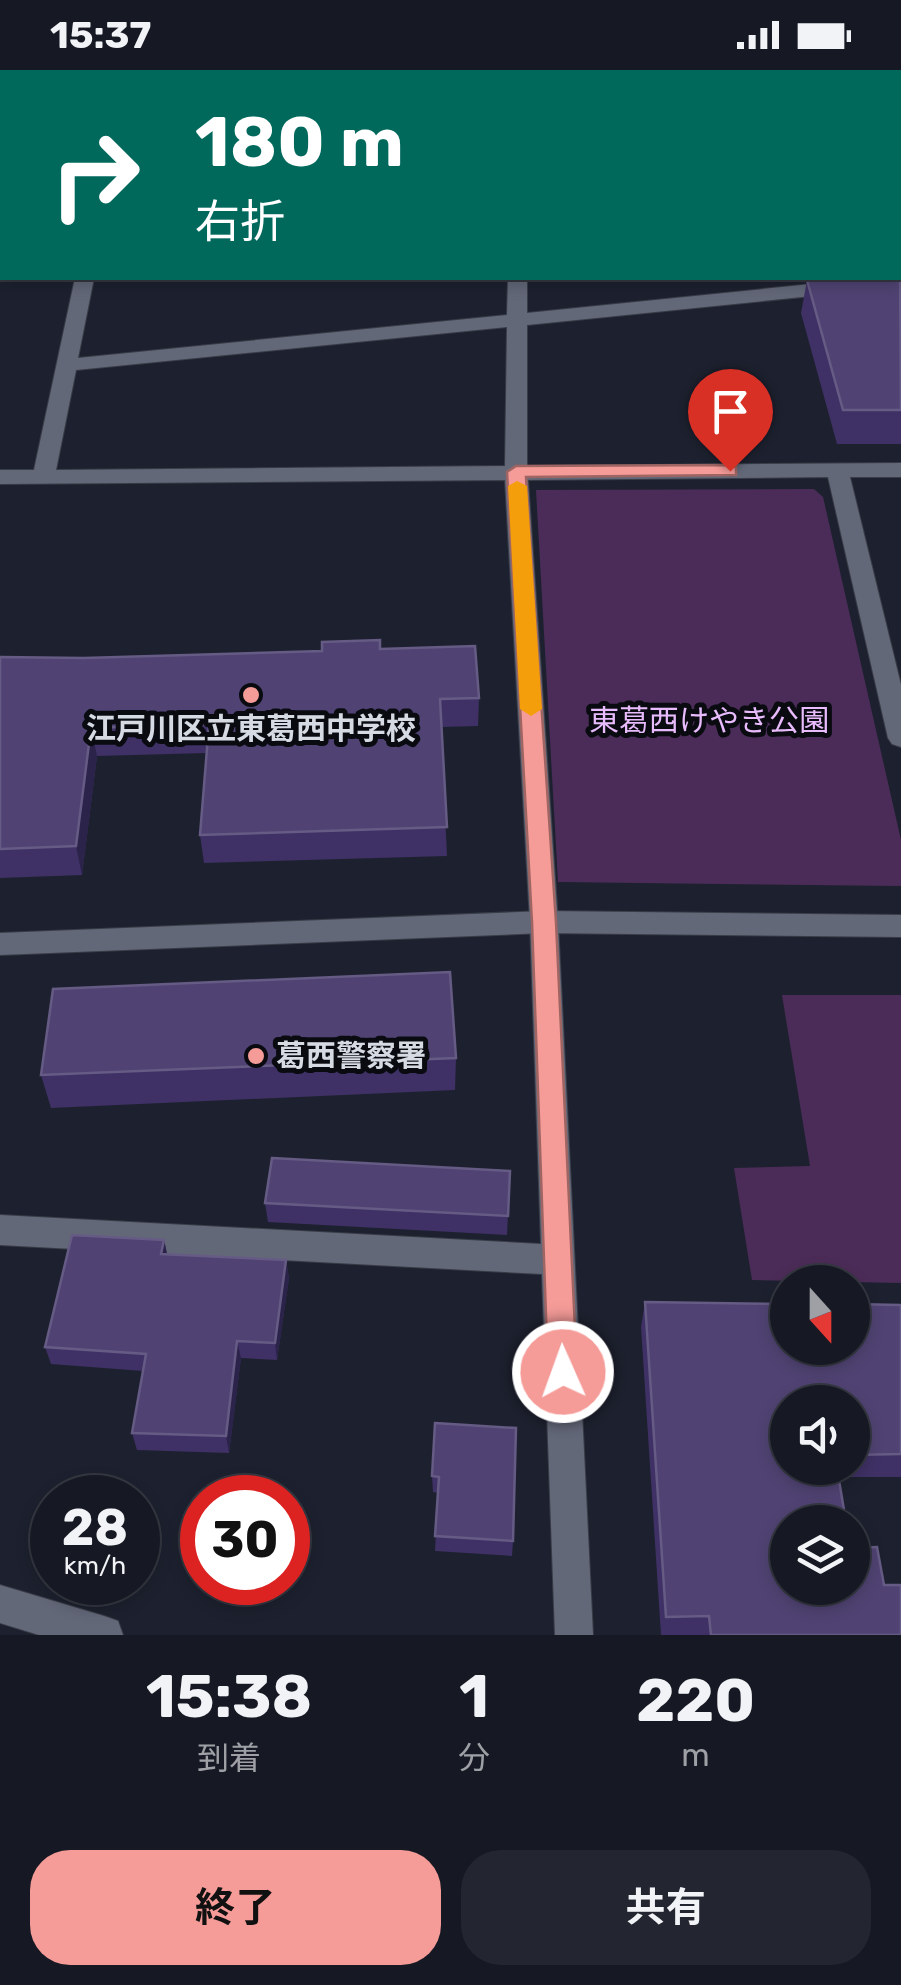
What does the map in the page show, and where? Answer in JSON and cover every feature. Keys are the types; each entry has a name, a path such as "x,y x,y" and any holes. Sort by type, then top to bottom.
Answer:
{"street":[{"path":"44,477 84,280"},
{"path":"517,280 516,472 544,922 574,1635"},
{"path":"66,365 901,281"},
{"path":"837,470 901,738"},
{"path":"0,477 901,470"},
{"path":"0,944 544,922 901,926"},
{"path":"0,1230 558,1260"},
{"path":"0,1604 104,1635"}],"green space":[{"name":"東葛西けやき公園","path":"814,489 823,497 901,840 901,886 558,882 536,490"},
{"path":"782,995 901,995 901,1283 870,1282 870,1265 770,1265 770,1280 752,1280 734,1168 810,1166"}],"building":[{"path":"807,280 900,280 901,410 843,410"},
{"path":"380,640 380,649 475,646 479,698 440,699 447,827 200,835 209,724 91,728 76,846 0,849 0,657 322,651 322,642"},
{"path":"450,972 456,1058 41,1075 53,989"},
{"path":"272,1158 510,1171 508,1216 265,1203"},
{"path":"72,1235 164,1240 161,1254 286,1260 275,1343 237,1341 226,1436 132,1433 146,1354 45,1347"},
{"path":"645,1302 770,1304 770,1365 870,1365 870,1304 901,1305 901,1454 870,1455 870,1385 770,1385 770,1485 840,1485 843,1505 770,1505 770,1605 870,1605 870,1547 877,1547 884,1585 901,1585 901,1635 711,1635 709,1616 666,1617"},
{"path":"435,1423 516,1428 513,1541 435,1536 439,1477 432,1476"}],"slow traffic":[{"path":"517,486 531,709"}],"place":[{"name":"江戸川区立東葛西中学校","path":"251,695"},
{"name":"葛西警察署","path":"256,1056"}],"route":[{"path":"563,1372 544,922 516,472 730,471"}]}
